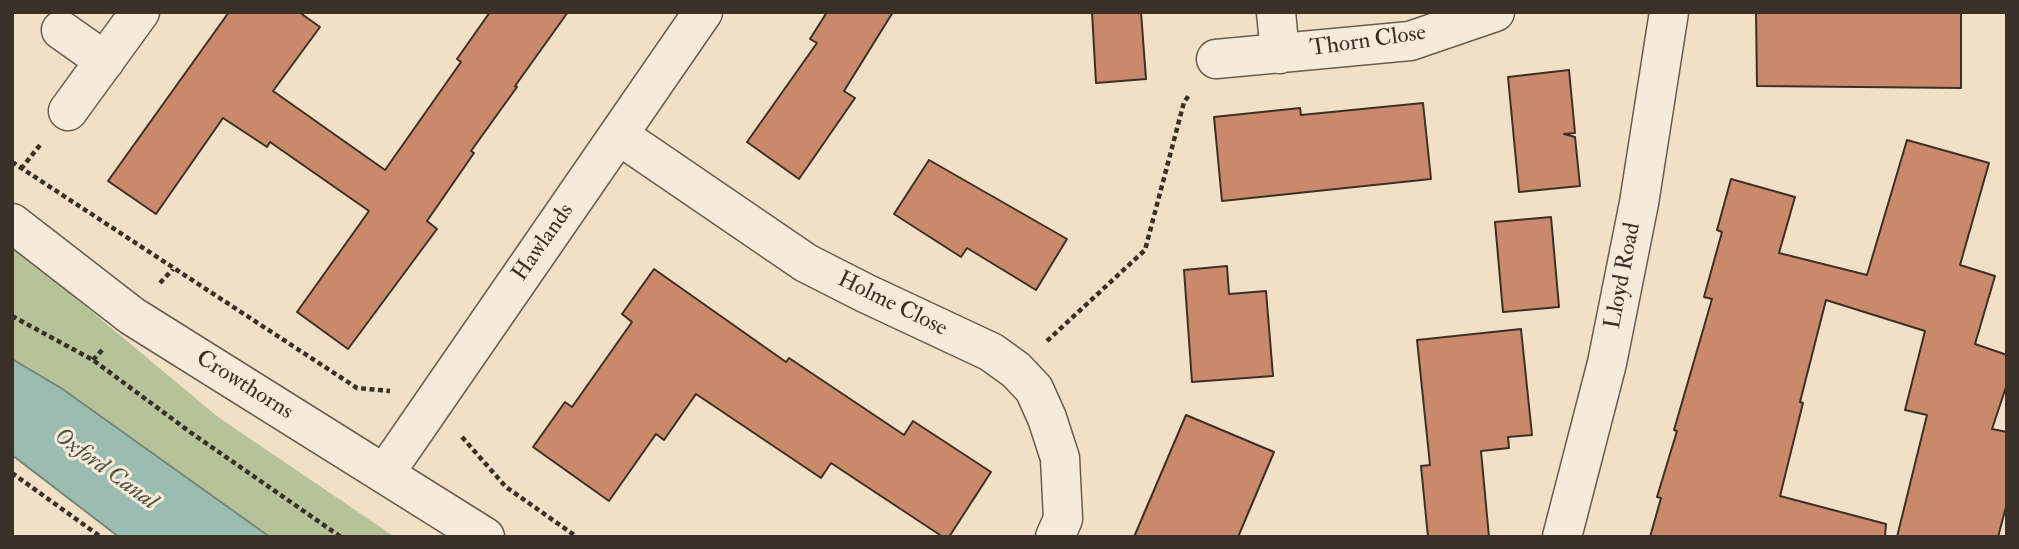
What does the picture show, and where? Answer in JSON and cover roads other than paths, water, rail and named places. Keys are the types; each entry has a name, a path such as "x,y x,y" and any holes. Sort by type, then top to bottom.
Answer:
{"street":[{"path":"68,111 140,12"},
{"name":"Hawlands","path":"385,473 703,12"},
{"name":"Thorn Close","path":"1276,12 1280,54"},
{"name":"Thorn Close","path":"1216,60 1410,41 1495,12"},
{"name":"Lloyd Road","path":"1562,537 1608,363 1639,203 1669,12"},
{"path":"61,30 105,61"},
{"name":"Holme Close","path":"620,136 806,263 991,352 1016,370 1034,389 1060,458 1063,519 1055,537"},
{"name":"Crowthorns","path":"12,223 132,316 485,537"}],"water":[{"name":"Oxford Canal","path":"12,359 61,388 270,537 119,537 12,455"}]}
